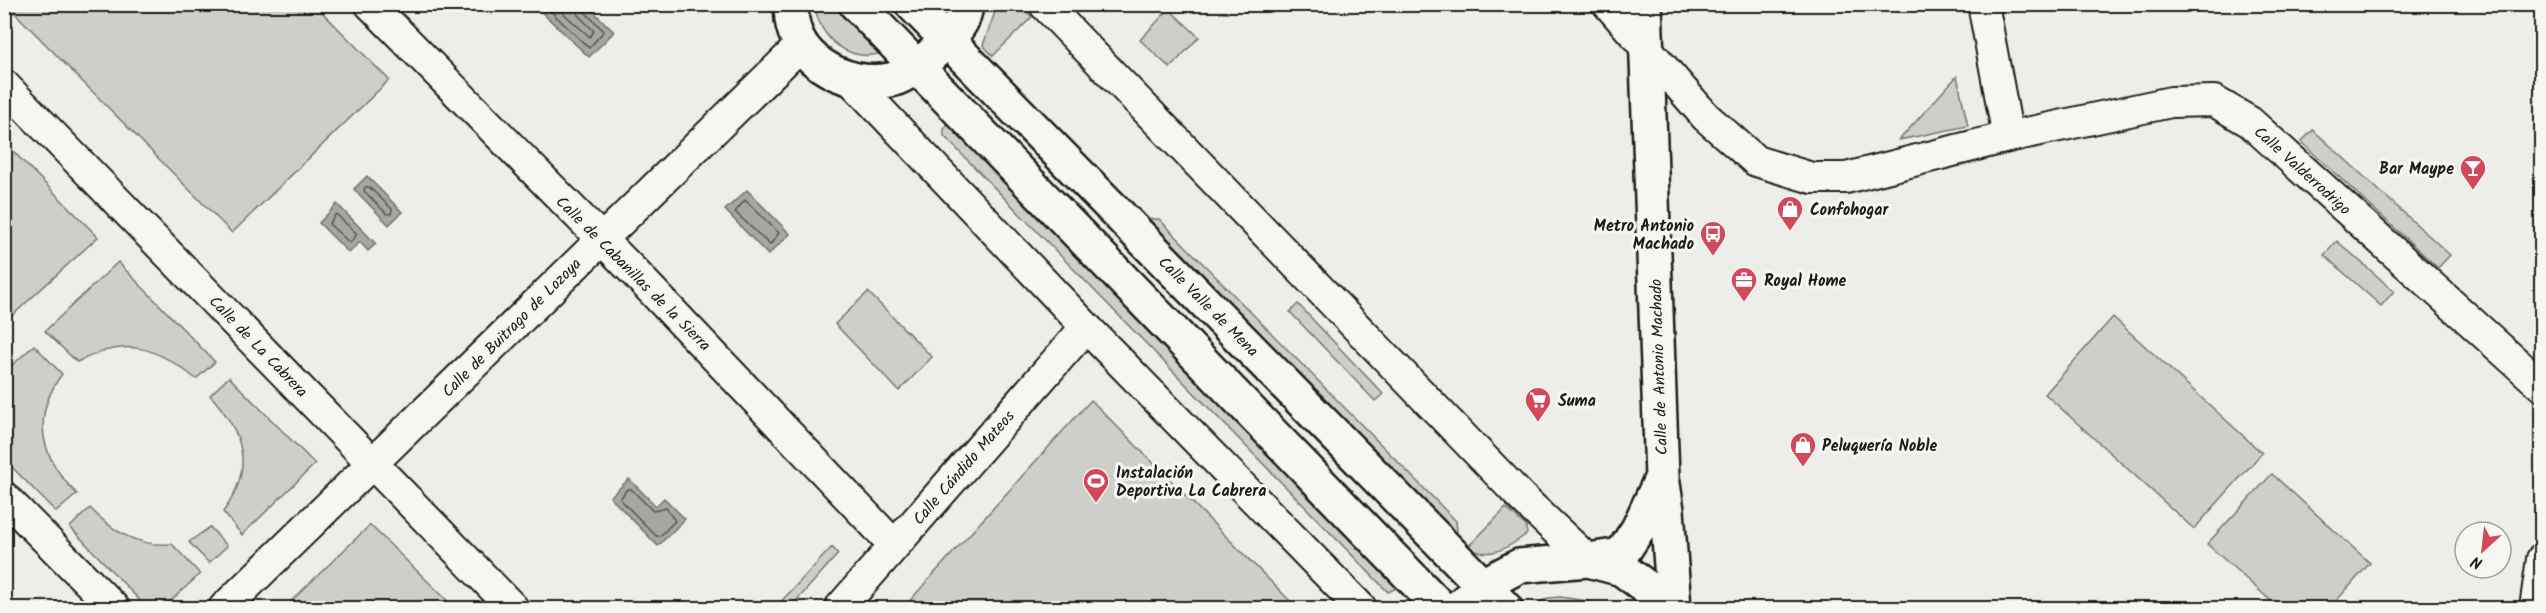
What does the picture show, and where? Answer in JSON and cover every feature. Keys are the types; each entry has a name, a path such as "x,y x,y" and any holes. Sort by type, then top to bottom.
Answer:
{"main road":[{"path":"856,4 1441,609"},
{"name":"Calle Valle de Mena","path":"912,4 1505,609"},
{"path":"790,18 815,61 852,81 891,80 918,66 945,40 961,22 967,4"},
{"name":"Calle de Antonio Machado","path":"1645,4 1662,477 1667,510 1674,608"},
{"name":"Calle de Antonio Machado","path":"1588,560 1621,555 1638,529 1662,477"},
{"path":"1458,609 1483,585 1519,566 1588,560 1622,569 1674,608"}],"street":[{"name":"Calle de Cabanillas de la Sierra","path":"370,4 601,238 894,545"},
{"path":"1044,4 1512,487 1588,560"},
{"name":"Calle Valderrodrigo","path":"1608,4 1706,117 1756,161 1812,178 1846,178 2008,137 2171,102 2214,101 2250,122 2541,386"},
{"path":"1983,4 2008,137"},
{"name":"Calle de Buitrago de Lozoya","path":"224,609 601,238 790,18"},
{"path":"852,81 1086,327 1360,609"},
{"name":"Calle de La Cabrera","path":"4,85 513,609"},
{"name":"Calle Cándido Mateos","path":"840,609 1086,327"},
{"path":"4,497 114,609"},
{"path":"2535,609 2541,560"}],"shaded area":[{"path":"998,4 1020,5 1032,17 993,56 983,45"},
{"path":"7,5 315,5 389,80 232,233"},
{"path":"815,5 833,5 882,53 858,54 837,45 822,28"},
{"path":"1169,9 1199,37 1170,68 1140,40"},
{"path":"1957,76 1968,126 1899,140"},
{"path":"951,122 1399,587 1388,592 944,136 944,129"},
{"path":"2313,130 2450,255 2438,268 2301,142"},
{"path":"5,143 98,237 5,322"},
{"path":"1149,219 1159,219 1456,521 1457,531 1454,535"},
{"path":"2337,241 2394,291 2381,306 2324,255"},
{"path":"118,262 215,362 196,379 167,358 139,348 110,349 77,362 45,331"},
{"path":"868,292 932,357 899,391 835,324"},
{"path":"1298,304 1383,394 1375,401 1290,312"},
{"path":"2113,317 2262,453 2194,529 2045,394"},
{"path":"34,345 62,374 46,406 43,422 44,437 55,466 77,494 56,512 5,460 5,372"},
{"path":"229,377 315,464 242,535 223,512 239,480 242,466 241,451 231,423 210,395"},
{"name":"Instalación Deportiva La Cabrera","path":"1091,400 1297,608 903,608"},
{"path":"2272,474 2370,563 2330,608 2279,608 2207,544"},
{"path":"90,508 117,531 127,536 148,543 172,544 200,574 163,608 147,608 70,527"},
{"path":"1506,508 1526,526 1527,534 1499,551 1484,553 1468,547"},
{"path":"370,525 455,608 284,608"},
{"path":"210,527 227,546 209,563 189,542"},
{"path":"832,547 838,554 790,608 775,608"},
{"path":"1560,597 1587,601 1609,608 1530,607 1548,598"}],"water":[{"path":"538,5 587,5 614,32 589,57 536,7"},
{"path":"367,176 402,212 389,225 354,189"},
{"path":"747,190 790,234 768,255 725,210"},
{"path":"337,204 376,244 368,251 360,242 349,253 319,223"},
{"path":"629,479 656,506 664,498 685,519 658,546 610,497"}],"place":[{"name":"Bar Maype","path":"2473,191"},
{"name":"Confohogar","path":"1790,232"},
{"name":"Metro Antonio Machado","path":"1713,257"},
{"name":"Royal Home","path":"1744,303"},
{"name":"Suma","path":"1538,423"},
{"name":"Peluquería Noble","path":"1803,468"},
{"name":"Instalación Deportiva La Cabrera","path":"1096,504"}]}
